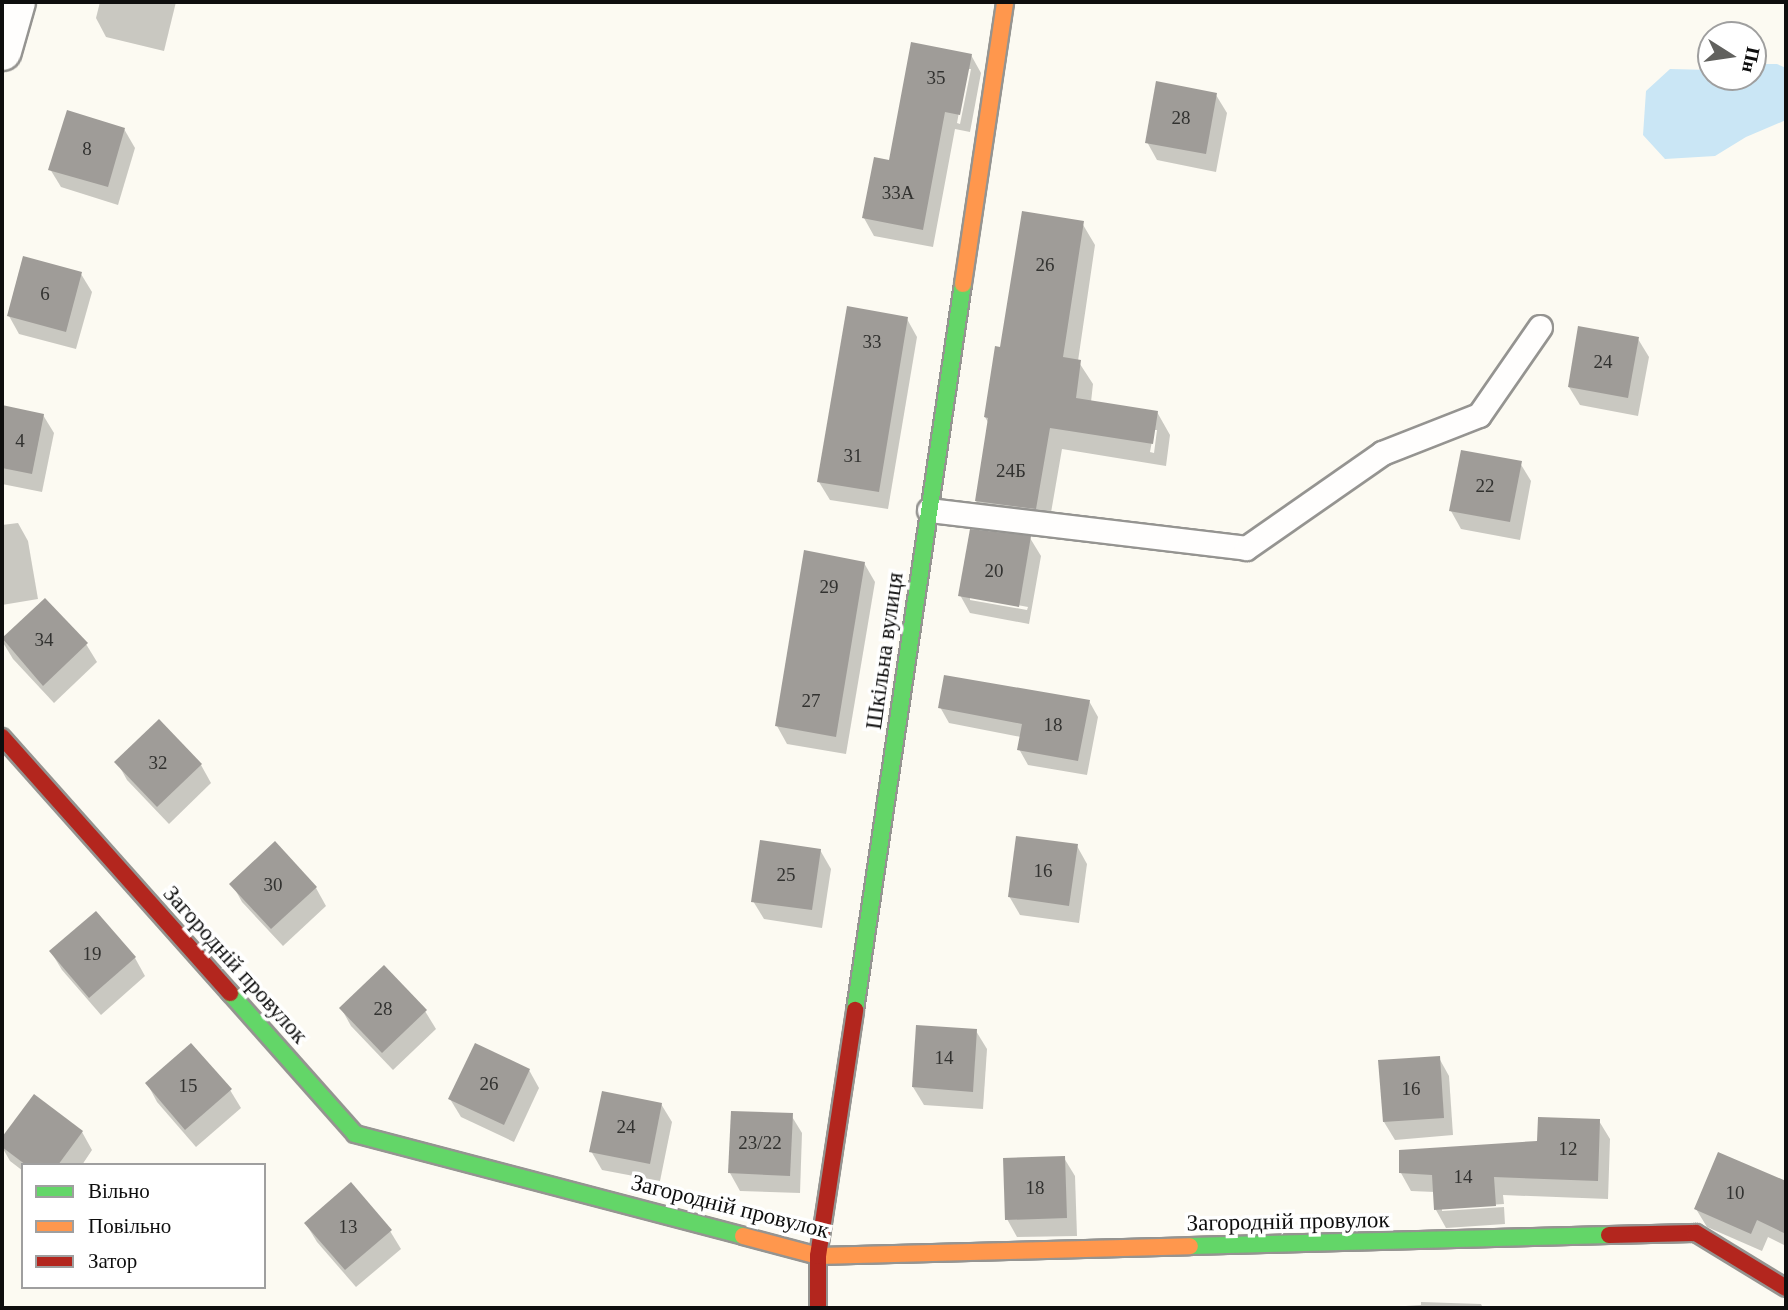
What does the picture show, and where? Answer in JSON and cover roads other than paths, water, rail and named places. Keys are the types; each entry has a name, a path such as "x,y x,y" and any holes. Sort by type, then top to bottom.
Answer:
{"street":[{"path":"2,51 16,2"},
{"name":"Шкільна вулиця","path":"818,1308 818,1255 1006,2"},
{"name":"Загородній провулок","path":"2,737 355,1134 818,1255 1696,1233 1786,1288"}],"lane":[{"path":"929,510 1247,548 1382,453 1479,415 1540,327"}],"water":[{"path":"1767,64 1786,68 1786,120 1746,137 1715,156 1665,159 1643,135 1646,91 1670,69 1697,70 1697,91 1767,91"}]}
